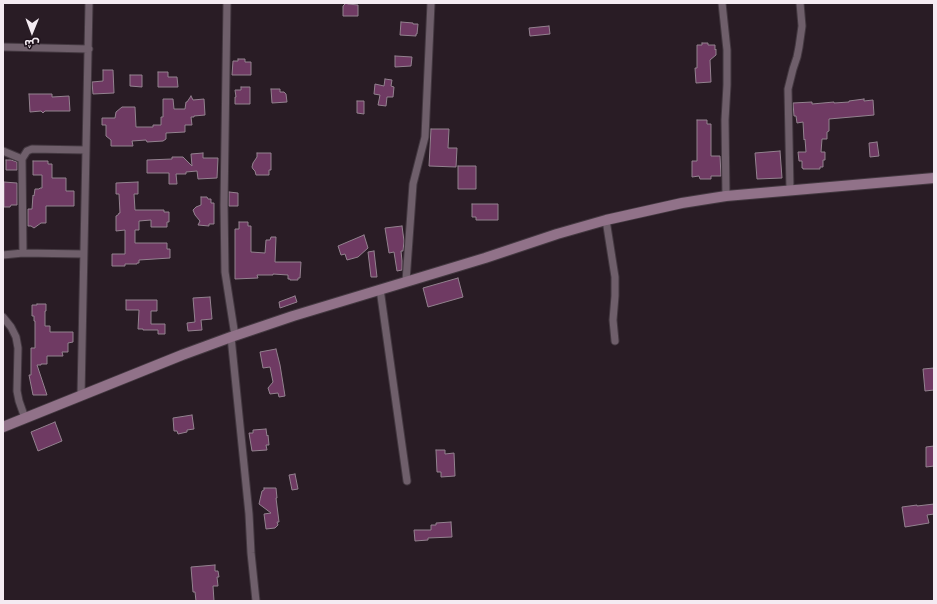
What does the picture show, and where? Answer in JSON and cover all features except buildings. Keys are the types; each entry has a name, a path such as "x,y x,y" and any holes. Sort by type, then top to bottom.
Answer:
{"street":[{"path":"81,395 90,3"},
{"path":"227,3 224,205 225,272 233,336 256,601"},
{"path":"406,281 413,184 425,137 430,3"},
{"path":"722,3 727,50 725,120 726,196"},
{"path":"790,190 788,89 797,57 802,26 800,3"},
{"path":"3,47 89,49"},
{"path":"23,253 22,159 27,151 32,150 86,150"},
{"path":"3,151 22,159"},
{"path":"3,427 233,336 293,316 606,220 682,203 726,196 934,178"},
{"path":"606,220 614,277 615,296 613,320 615,341"},
{"path":"3,254 84,254"},
{"path":"380,289 407,481"},
{"path":"3,317 11,327 16,337 18,348 17,391 24,418"}]}
